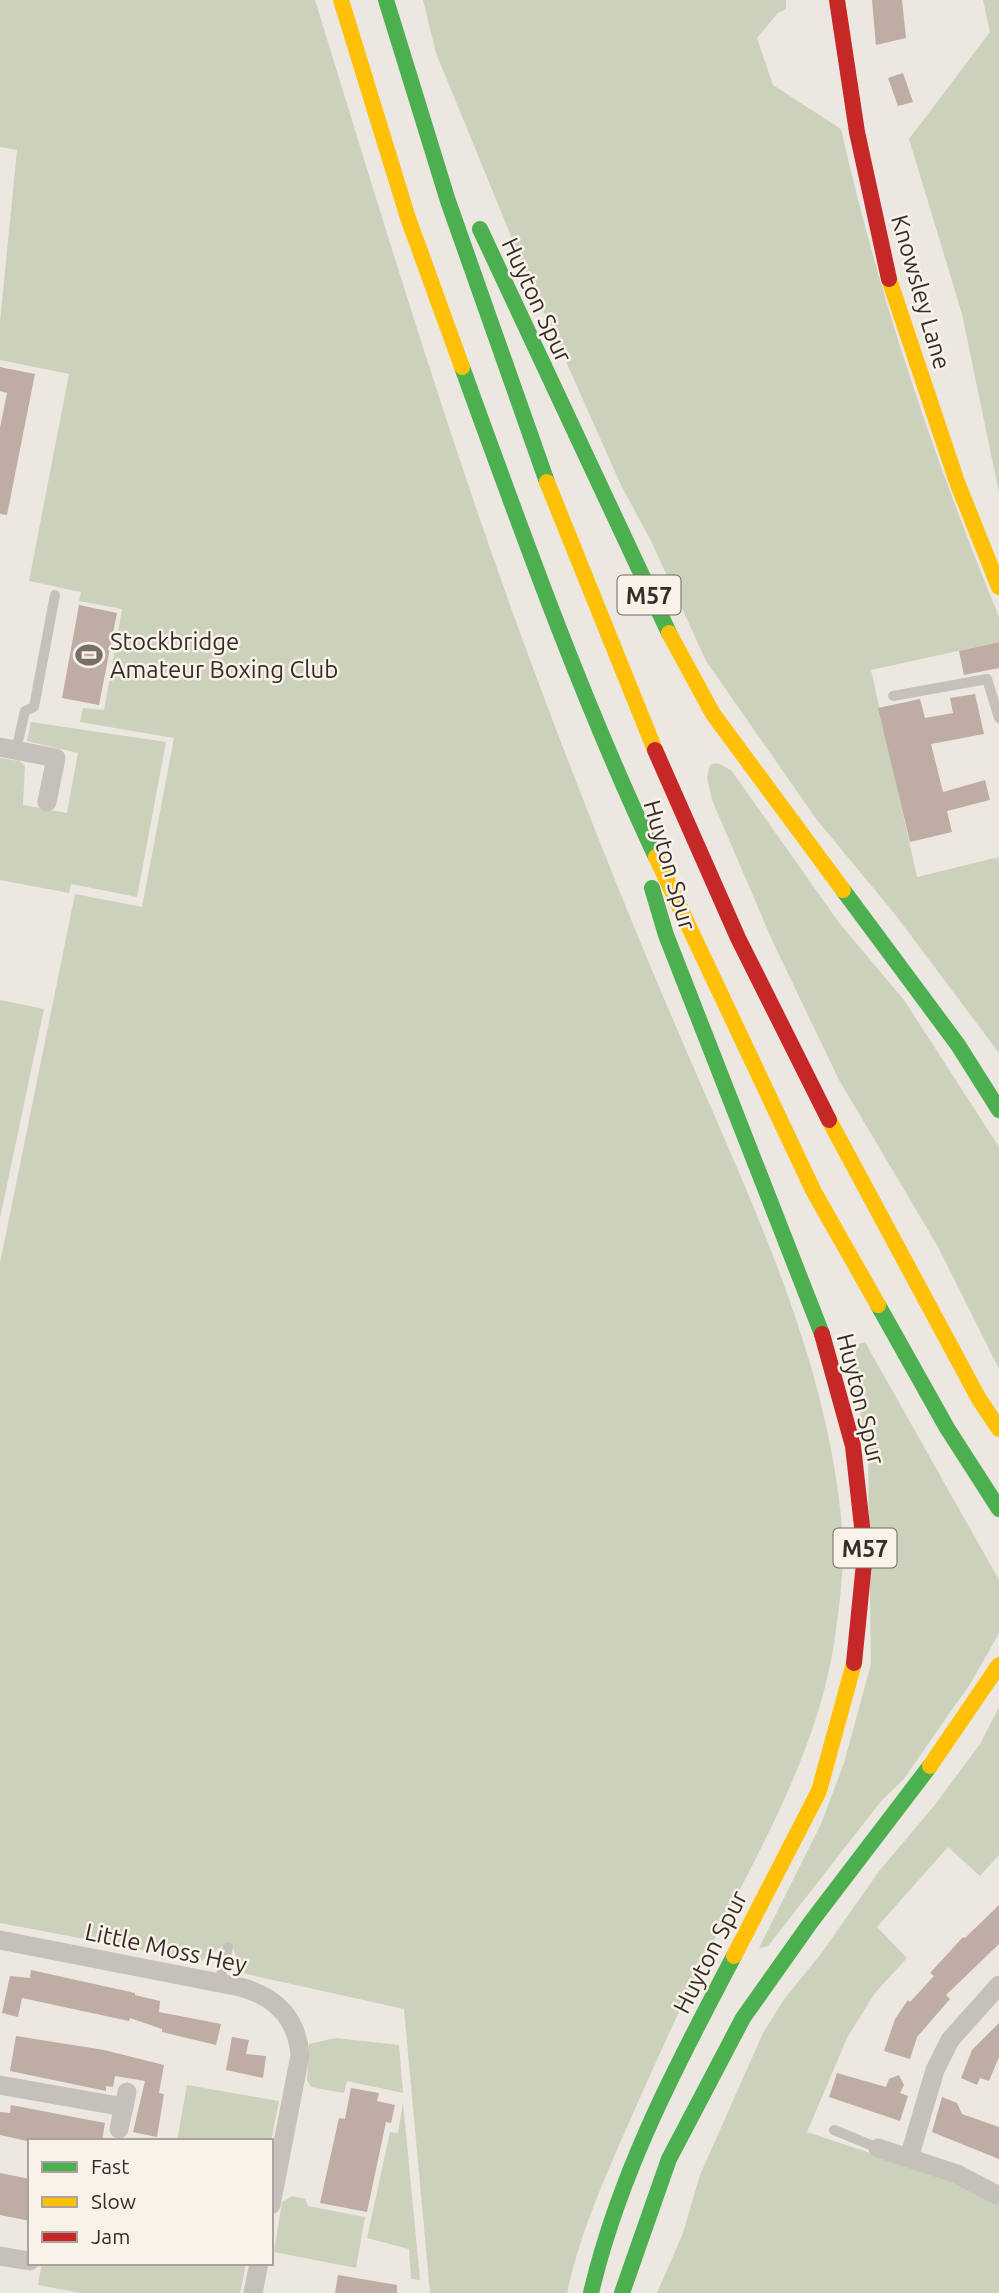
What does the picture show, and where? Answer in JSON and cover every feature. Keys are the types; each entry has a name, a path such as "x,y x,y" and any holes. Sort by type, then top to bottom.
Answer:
{"main road":[{"name":"M57","path":"341,0 412,230 532,560 623,788 814,1192 947,1429 999,1510"},
{"name":"M57","path":"386,0 519,406 634,701 759,983 839,1143 979,1399 999,1429"},
{"name":"Knowsley Lane","path":"837,0 857,132 891,289 957,482 999,587"},
{"name":"M57","path":"394,26 461,186"},
{"name":"Huyton Spur","path":"472,211 654,606 713,714 958,1045 999,1110"},
{"name":"Huyton Spur","path":"591,2293 600,2255 643,2141 677,2065 819,1790 855,1658 865,1553 853,1446 821,1329 666,935 623,788"},
{"path":"622,2293 669,2159 743,2018 811,1922 920,1780 999,1665"}],"street":[{"path":"8,748 56,758 47,802"},
{"name":"Little Moss Hey","path":"0,1940 255,1991 279,2005 296,2030 299,2067 273,2195"},
{"path":"909,2158 935,2070 950,2040 999,1985"},
{"path":"0,2085 125,2100 120,2129"},
{"path":"878,2148 957,2174 999,2196"},
{"path":"0,2256 28,2261"},
{"path":"253,2293 260,2265"}],"lane":[{"path":"8,748 25,711 34,707 55,594"},
{"path":"893,696 987,679 999,718"},
{"path":"219,1983 228,1947"},
{"path":"834,2130 878,2148"}],"green space":[{"path":"0,0 315,0 421,340 506,593 622,897 779,1272 819,1398 833,1462 843,1555 835,1637 828,1676 817,1715 789,1789 680,2010 612,2161 583,2235 567,2293 430,2293 404,2009 242,1973 233,1948 223,1946 201,1961 0,1923 0,1263 75,894 142,907 174,738 80,722 83,708 104,710 122,609 79,601 81,592 29,581 69,374 0,360 0,322 17,150 0,147"},
{"path":"423,0 786,0 786,9 778,13 757,38 773,85 841,129 873,254 910,376 952,497 999,617 999,642 871,670 917,877 999,857 999,1053 894,913 817,820 706,661 652,543 620,483 520,258 436,53"},
{"path":"983,0 999,0 999,493 962,314 909,139 990,32"},
{"path":"31,722 166,742 137,897 71,884 69,893 0,880 0,758 19,761 25,766 23,805 67,813 78,753 27,741"},
{"path":"717,763 731,770 840,924 904,1000 999,1147 999,1369 937,1245 839,1080 772,940 712,800 707,777 710,765"},
{"path":"0,1000 44,1009 0,1218"},
{"path":"865,1342 999,1580 999,1633 970,1684 903,1780 882,1800 768,1946 759,1948 821,1824 844,1763 871,1664 868,1459 855,1382 854,1356 859,1344"},
{"path":"999,1707 999,1855 980,1876 948,1847 877,1927 907,1958 875,1993 847,2038 807,2132 975,2188 999,2205 999,2293 657,2293 683,2233 700,2175 763,2033 785,1998 820,1955 880,1870 934,1806 980,1744"},
{"path":"336,2038 399,2045 403,2093 347,2081 344,2093 311,2087 307,2080 309,2044"},
{"path":"187,2085 279,2101 271,2139 177,2139"},
{"path":"403,2102 420,2280 411,2279 409,2249 367,2238 390,2132 398,2133"},
{"path":"292,2196 305,2199 308,2206 365,2217 356,2268 274,2252 282,2202"},
{"path":"42,2265 246,2265 240,2293 81,2293 38,2285"}],"building":[{"path":"872,0 902,0 906,38 876,45"},
{"path":"903,73 913,102 898,106 888,78"},
{"path":"0,367 35,374 7,515 0,514 0,428 7,393 0,391"},
{"name":"Stockbridge Amateur Boxing Club","path":"79,605 117,613 99,705 62,698"},
{"path":"999,642 999,668 964,675 959,651"},
{"path":"975,694 984,734 931,744 943,792 985,780 990,800 947,811 952,832 910,842 878,708 920,699 925,718 953,713 950,698"},
{"path":"999,1905 999,1944 946,1995 950,1999 917,2037 910,2059 884,2051 895,2019 908,2000 910,2002 934,1976 930,1973 963,1937"},
{"path":"31,1970 135,1993 160,2001 159,2012 221,2024 216,2045 162,2032 162,2029 130,2018 129,2021 22,1998 18,2017 2,2013 10,1976 30,1978"},
{"path":"999,2023 999,2057 989,2081 980,2078 977,2085 961,2078 972,2050"},
{"path":"16,2036 104,2050 164,2065 159,2093 164,2094 157,2137 133,2132 145,2081 115,2076 113,2087 106,2086 106,2091 10,2071"},
{"path":"232,2037 249,2040 246,2054 266,2056 263,2078 226,2070"},
{"path":"837,2073 886,2087 889,2079 899,2075 904,2085 900,2093 908,2096 900,2121 829,2097"},
{"path":"351,2088 379,2093 377,2101 395,2105 391,2123 386,2122 367,2212 320,2203 339,2118 345,2119"},
{"path":"942,2097 957,2103 962,2114 999,2127 999,2159 932,2132"},
{"path":"11,2105 105,2123 102,2139 27,2141 0,2135 0,2112 10,2113"},
{"path":"0,2173 28,2179 28,2221 0,2215"},
{"path":"338,2275 397,2285 397,2293 335,2293"}],"traffic: fast":[{"path":"386,0 448,201 547,482"},
{"path":"480,229 669,633"},
{"path":"462,367 577,676 656,857"},
{"path":"652,888 666,935 822,1334"},
{"path":"843,890 958,1045 999,1110"},
{"path":"878,1305 947,1428 999,1509"},
{"path":"622,2293 669,2159 743,2018 811,1922 930,1766"},
{"path":"591,2293 617,2205 634,2162 671,2078 734,1956"}],"traffic: slow":[{"path":"341,0 408,218 462,367"},
{"path":"889,279 957,482 999,587"},
{"path":"547,482 655,750"},
{"path":"669,633 713,714 843,890"},
{"path":"656,857 814,1192 878,1305"},
{"path":"829,1120 979,1399 999,1429"},
{"path":"734,1956 819,1791 854,1663"},
{"path":"930,1766 999,1665"}],"traffic: jam":[{"path":"837,0 857,132 889,279"},
{"path":"655,750 738,938 829,1120"},
{"path":"822,1334 853,1446 865,1553 854,1663"}],"place":[{"name":"Stockbridge Amateur Boxing Club","path":"89,655"}]}
